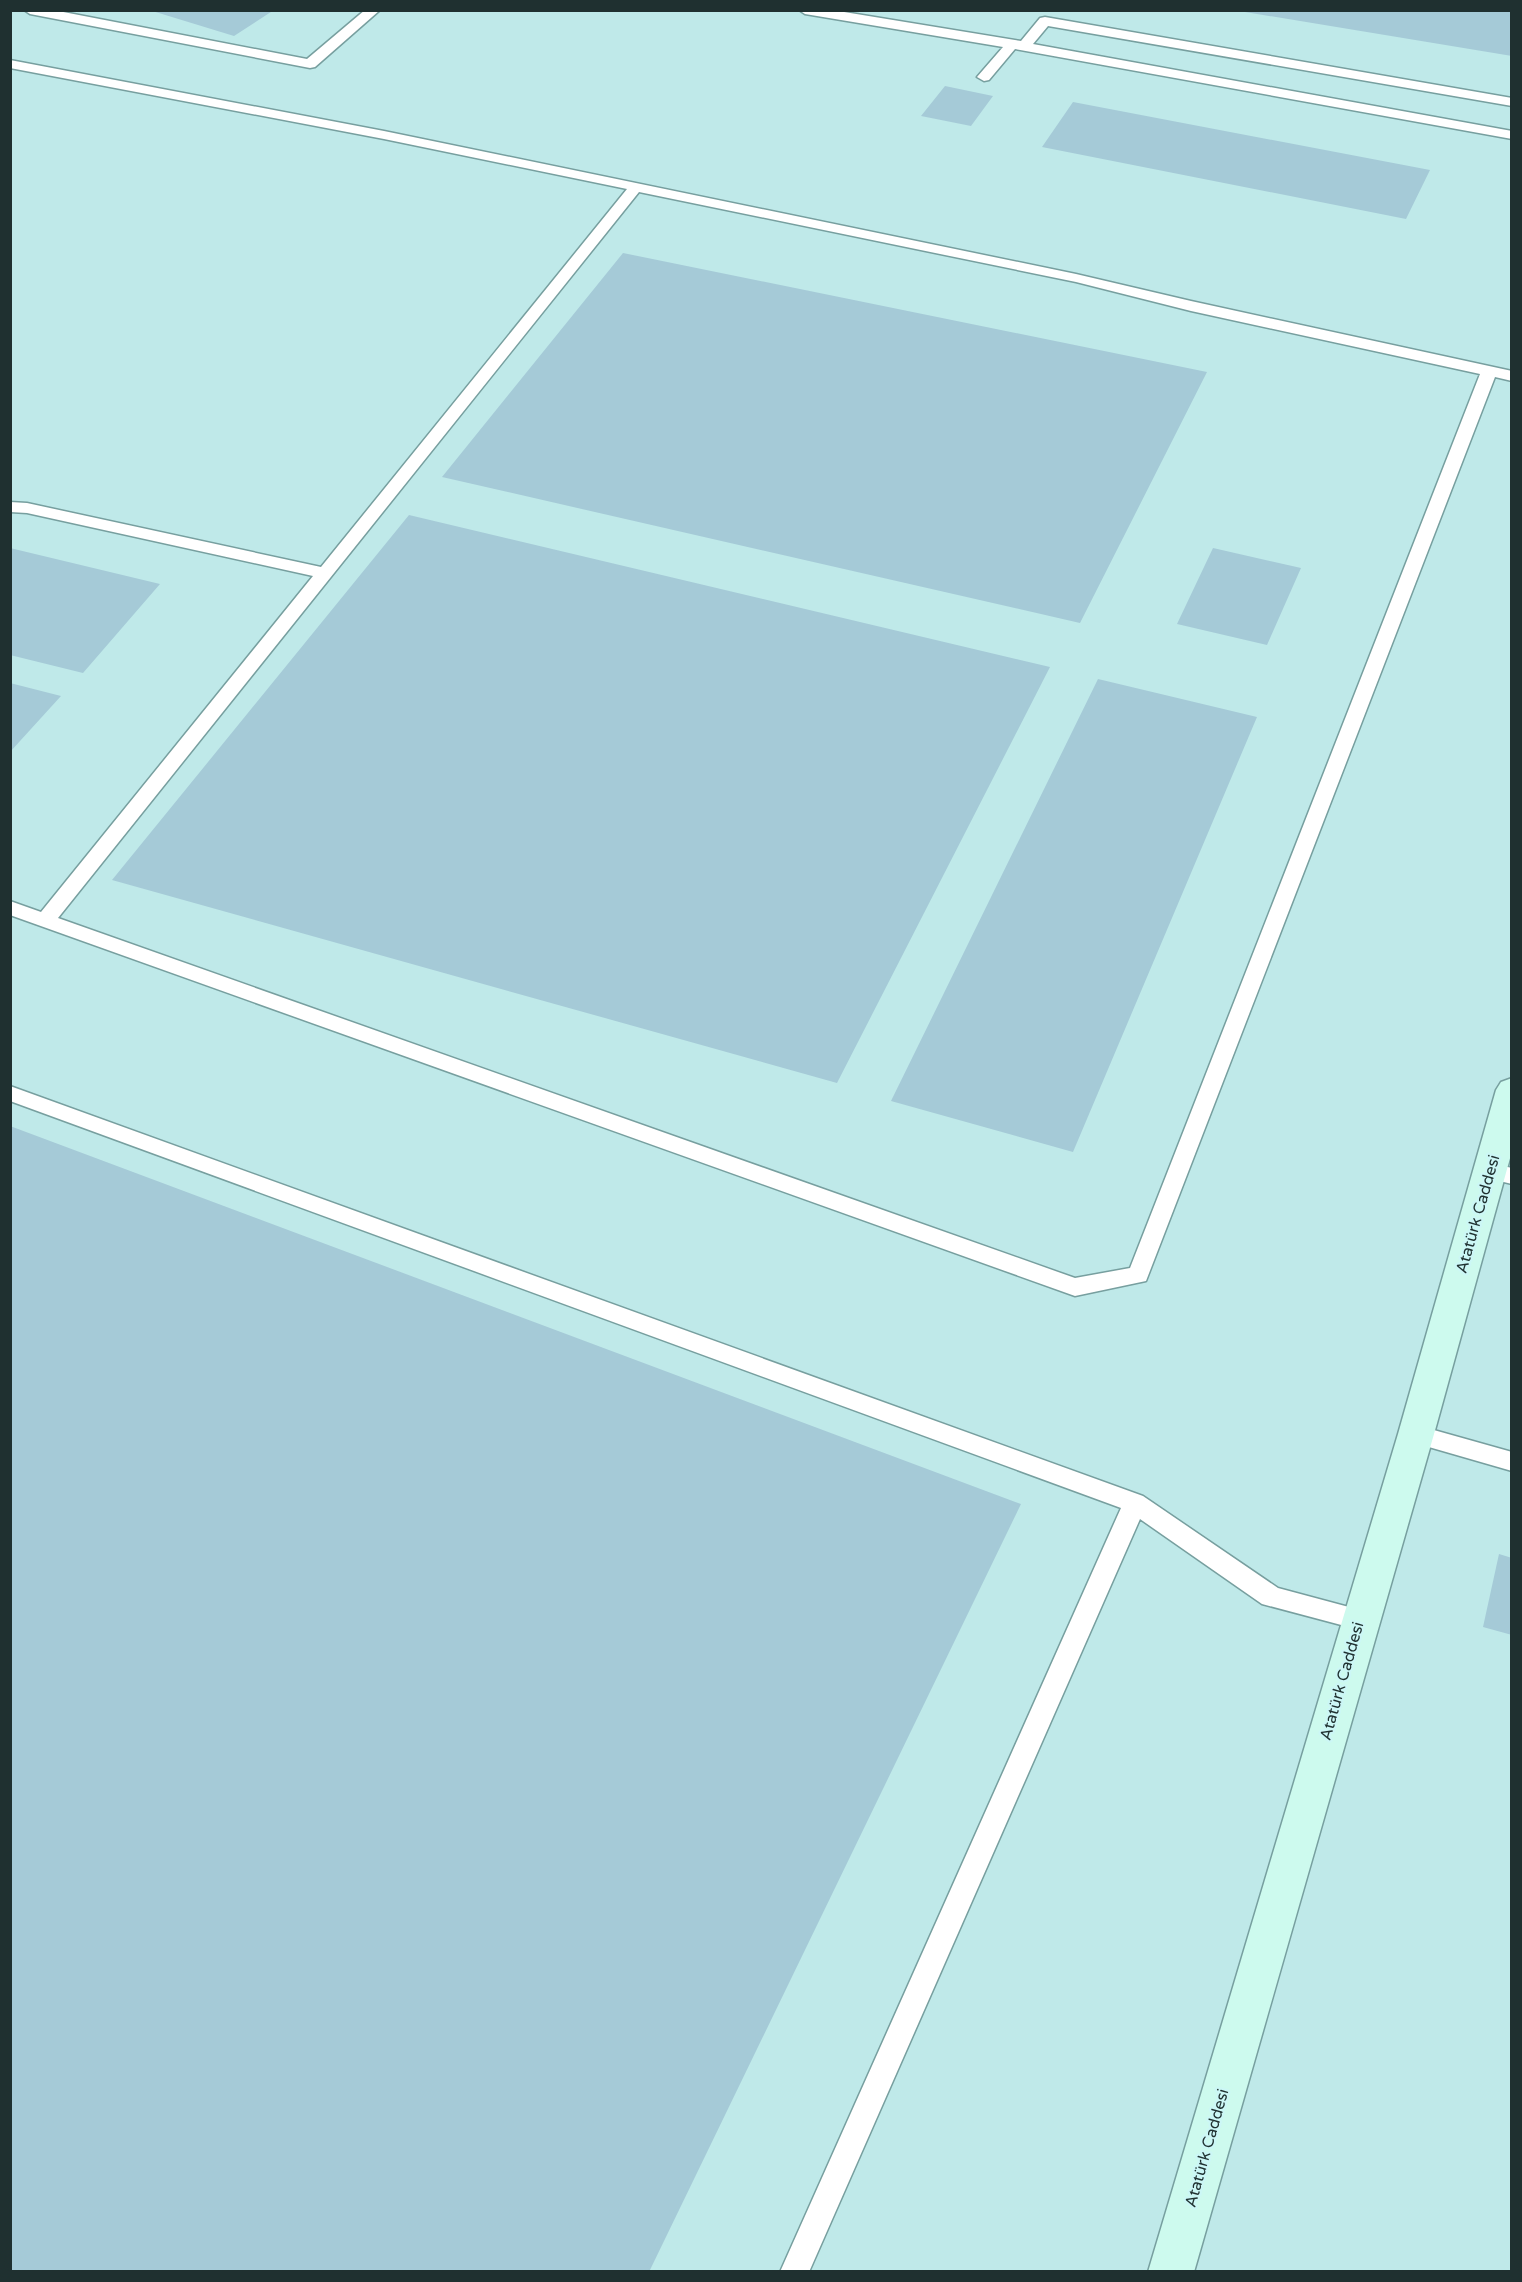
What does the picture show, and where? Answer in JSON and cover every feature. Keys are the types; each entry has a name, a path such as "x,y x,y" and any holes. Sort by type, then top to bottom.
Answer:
{"street":[{"name":"Atatürk Caddesi","path":"1171,2271 1359,1620 1416,1434 1501,1173 1512,1090"}],"lane":[{"path":"30,10 310,64 374,10"},
{"path":"806,10 1018,45 1512,135"},
{"path":"984,77 1048,16 1512,102"},
{"path":"10,63 237,109 384,135 1076,278 1191,306 1512,376"},
{"path":"45,920 636,187"},
{"path":"10,908 1075,1287 1138,1275 1489,371"},
{"path":"10,507 38,510 325,573"},
{"path":"10,1093 1135,1503 1271,1597 1359,1620"},
{"path":"1416,1434 1512,1462"},
{"path":"794,2271 1135,1503"}],"building":[{"path":"149,10 274,10 234,36"},
{"path":"1245,10 1512,10 1512,56 1245,12"},
{"path":"945,86 993,96 971,126 921,116"},
{"path":"1073,102 1430,170 1406,219 1042,147"},
{"path":"623,253 1207,372 1080,623 442,477"},
{"path":"409,515 1050,667 837,1083 112,880"},
{"path":"10,548 160,584 83,673 10,655"},
{"path":"1213,548 1301,568 1267,645 1177,624"},
{"path":"1098,679 1257,717 1073,1152 891,1101"},
{"path":"10,683 61,696 10,752"},
{"path":"10,1126 1021,1504 649,2272 10,2272"},
{"path":"1499,1554 1512,1558 1512,1635 1483,1627"}]}
